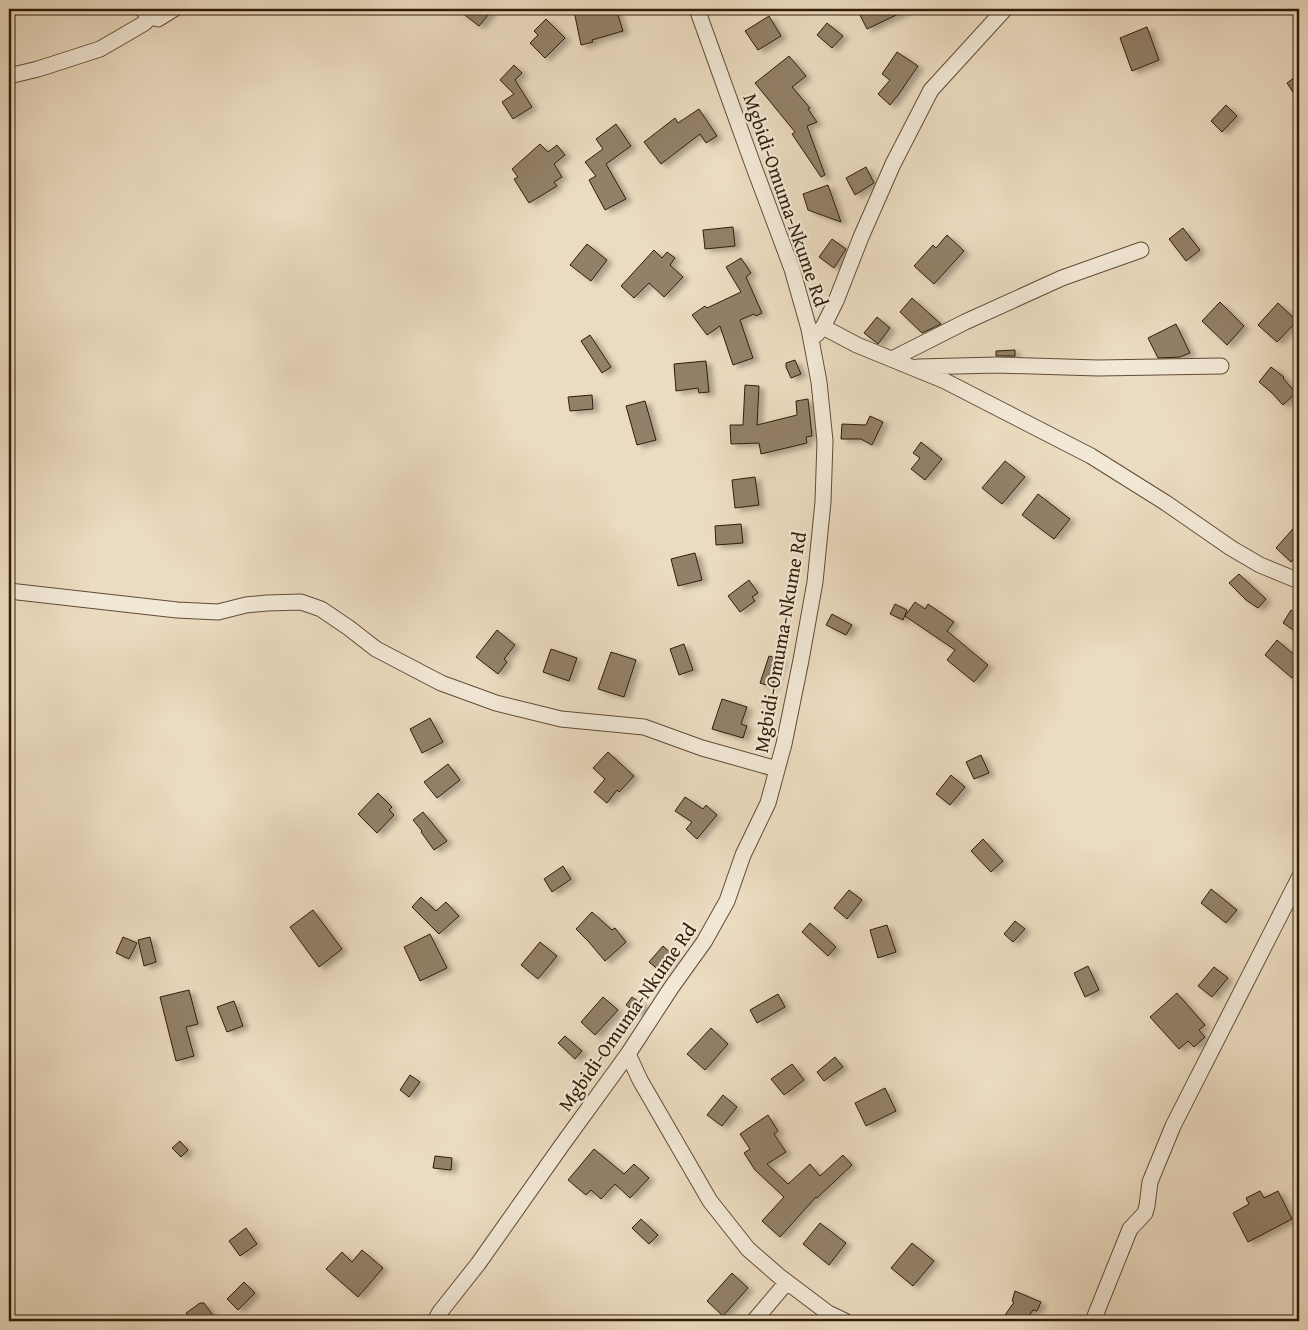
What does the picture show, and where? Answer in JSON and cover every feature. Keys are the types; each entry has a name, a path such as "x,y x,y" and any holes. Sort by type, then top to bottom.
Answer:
{"street":[{"path":"9,76 38,69 100,49 143,24 147,13 158,19 174,9"},
{"name":"Mgbidi-Omuma-Nkume Rd","path":"435,1321 628,1054 704,942 728,901 743,855 768,803 784,744 801,660 814,582 823,502 825,441 819,382 811,341 792,268 697,9"},
{"path":"811,341 822,328 836,301 861,237 893,164 931,90 1005,9"},
{"path":"892,359 965,322 1062,278 1141,250"},
{"path":"822,328 857,345 946,381 1091,456 1166,503 1260,566 1299,581"},
{"path":"912,367 997,365 1098,368 1221,366"},
{"path":"9,591 177,610 218,612 246,605 301,602 321,609 350,628 376,649 440,683 496,703 561,719 644,727 702,748 777,769"},
{"path":"1093,1321 1130,1229 1145,1213 1150,1182 1173,1126 1299,878"},
{"path":"628,1054 640,1080 710,1201 748,1249 828,1313 845,1321"},
{"path":"754,1321 787,1282"}],"building":[{"path":"457,9 493,9 479,26"},
{"path":"586,9 587,14 605,9 616,9 623,31 581,45 574,11"},
{"path":"857,9 909,9 867,29"},
{"path":"769,16 781,36 758,50 745,31"},
{"path":"546,19 565,38 545,58 530,43 538,35 534,31"},
{"path":"827,23 843,36 832,48 817,35"},
{"path":"1147,27 1159,60 1132,71 1120,38"},
{"path":"897,52 918,66 890,105 878,94 890,80 882,74"},
{"path":"789,56 806,76 792,87 810,108 808,109 817,122 807,126 825,175 821,177 792,134 795,132 755,83"},
{"path":"514,65 522,73 515,80 532,107 513,119 502,102 514,94 500,80"},
{"path":"1299,74 1299,101 1287,83"},
{"path":"1226,105 1237,116 1222,132 1211,121"},
{"path":"699,109 717,136 706,143 700,134 661,164 644,142 675,118 678,123"},
{"path":"616,124 631,146 606,164 626,199 605,210 589,180 596,176 585,162 603,149 596,139"},
{"path":"540,144 548,152 557,145 565,155 554,164 562,177 554,182 557,186 529,203 514,179 518,177 512,169"},
{"path":"866,167 874,183 855,195 846,178"},
{"path":"828,185 841,222 808,210 803,194"},
{"path":"733,227 735,246 705,249 703,230"},
{"path":"1183,228 1200,250 1186,261 1169,239"},
{"path":"947,235 964,251 934,284 914,266 933,245 936,248"},
{"path":"832,239 846,249 834,268 819,257"},
{"path":"587,244 607,260 591,281 570,265"},
{"path":"654,250 662,258 667,252 675,258 670,265 683,277 664,297 649,283 634,298 621,286"},
{"path":"741,258 751,273 746,277 762,313 740,320 753,358 733,365 720,326 707,335 692,315 705,306 707,308 741,292 726,267"},
{"path":"912,298 941,324 922,333 900,312"},
{"path":"1220,302 1244,326 1227,345 1202,321"},
{"path":"1278,303 1297,321 1277,342 1258,325"},
{"path":"877,317 890,328 878,344 864,333"},
{"path":"1176,324 1190,353 1180,357 1158,358 1148,338"},
{"path":"590,335 611,367 602,373 581,341"},
{"path":"1015,350 1015,356 996,356 996,351"},
{"path":"795,360 801,374 791,378 786,363"},
{"path":"706,361 709,392 699,393 698,388 676,391 674,364"},
{"path":"1271,367 1284,377 1296,393 1283,405 1259,382"},
{"path":"745,385 759,386 757,425 797,415 796,401 808,399 812,436 806,437 807,443 761,454 759,443 731,444 730,425 743,425"},
{"path":"592,395 593,409 570,411 568,397"},
{"path":"645,401 656,440 637,445 626,406"},
{"path":"870,416 883,422 872,445 861,439 841,439 842,424 866,425"},
{"path":"921,442 942,459 925,480 911,469 920,458 913,453"},
{"path":"1005,461 1025,477 1002,504 982,488"},
{"path":"755,477 759,505 735,508 732,480"},
{"path":"1038,494 1070,519 1054,539 1022,515"},
{"path":"1299,522 1299,553 1291,562 1276,548"},
{"path":"741,524 743,543 716,545 715,526"},
{"path":"695,553 702,580 678,586 671,559"},
{"path":"1239,574 1266,599 1258,608 1246,600 1229,583"},
{"path":"749,580 758,593 752,597 755,601 740,612 728,596"},
{"path":"915,602 925,609 928,604 954,622 947,631 988,665 974,682 947,660 955,650 905,616"},
{"path":"895,604 907,610 903,620 890,614"},
{"path":"1291,610 1299,615 1299,634 1283,623"},
{"path":"832,614 852,625 846,635 826,625"},
{"path":"497,630 515,645 504,659 507,662 498,674 476,657"},
{"path":"1277,640 1299,659 1299,670 1292,678 1265,655"},
{"path":"684,644 693,670 679,675 670,649"},
{"path":"551,649 577,658 569,681 543,672"},
{"path":"611,652 636,660 624,697 598,689"},
{"path":"769,656 781,659 772,687 760,683"},
{"path":"722,699 747,707 741,724 747,726 743,738 712,729"},
{"path":"430,718 443,742 422,753 410,729"},
{"path":"608,752 634,776 619,792 617,790 607,803 594,792 605,779 593,768"},
{"path":"981,755 989,773 974,779 966,762"},
{"path":"448,764 460,780 437,798 424,782"},
{"path":"951,775 965,787 950,805 936,794"},
{"path":"378,793 392,807 389,810 394,815 377,833 358,814"},
{"path":"685,797 703,809 706,805 717,815 697,839 686,829 692,822 675,811"},
{"path":"423,812 447,841 434,850 413,820"},
{"path":"983,839 1003,861 991,872 971,851"},
{"path":"563,866 571,879 552,892 544,879"},
{"path":"1211,889 1237,910 1226,923 1201,903"},
{"path":"849,890 862,900 847,919 834,908"},
{"path":"421,897 436,911 446,902 459,916 439,934 412,907"},
{"path":"313,910 342,949 319,967 290,927"},
{"path":"592,912 612,930 615,928 626,942 605,961 576,929"},
{"path":"1015,921 1025,929 1013,942 1004,934"},
{"path":"810,923 836,947 828,956 802,932"},
{"path":"887,925 896,952 878,958 870,930"},
{"path":"430,934 447,968 420,981 404,947"},
{"path":"123,937 137,943 129,959 116,953"},
{"path":"150,937 156,962 144,966 138,940"},
{"path":"540,942 557,956 538,979 521,965"},
{"path":"663,946 673,955 660,971 649,962"},
{"path":"1088,966 1099,990 1085,997 1074,973"},
{"path":"1214,967 1228,978 1212,997 1198,986"},
{"path":"189,990 198,1024 186,1027 194,1056 176,1061 160,997"},
{"path":"1177,993 1205,1025 1199,1030 1205,1037 1194,1047 1188,1041 1179,1049 1150,1017"},
{"path":"778,994 785,1007 757,1023 750,1010"},
{"path":"603,997 618,1010 595,1035 581,1022"},
{"path":"632,997 645,1006 639,1014 626,1005"},
{"path":"234,1001 243,1026 227,1032 217,1007"},
{"path":"711,1028 728,1044 705,1070 687,1054"},
{"path":"565,1036 582,1051 575,1059 558,1043"},
{"path":"835,1057 843,1067 824,1081 817,1072"},
{"path":"792,1064 804,1080 784,1095 771,1079"},
{"path":"410,1075 420,1082 409,1097 400,1090"},
{"path":"885,1088 896,1111 866,1126 855,1103"},
{"path":"723,1095 737,1107 722,1126 707,1115"},
{"path":"768,1115 778,1131 774,1134 786,1152 767,1164 788,1184 810,1164 820,1176 843,1155 852,1165 816,1197 780,1237 762,1221 784,1197 755,1170 744,1153 750,1149 740,1134"},
{"path":"180,1141 188,1150 181,1157 172,1148"},
{"path":"594,1149 624,1174 634,1164 649,1178 630,1198 615,1184 601,1199 591,1190 586,1195 568,1180"},
{"path":"435,1156 452,1158 451,1170 433,1168"},
{"path":"1260,1191 1264,1198 1278,1191 1292,1219 1248,1242 1233,1213 1249,1204 1246,1198"},
{"path":"641,1219 658,1235 649,1244 632,1228"},
{"path":"820,1223 846,1243 829,1265 803,1244"},
{"path":"246,1228 257,1244 240,1256 229,1241"},
{"path":"912,1243 934,1261 913,1286 891,1268"},
{"path":"362,1250 383,1268 358,1297 326,1269 342,1252 352,1262"},
{"path":"732,1273 748,1288 723,1316 707,1301"},
{"path":"244,1282 255,1293 238,1310 227,1299"},
{"path":"1015,1291 1041,1302 1037,1311 1033,1310 1025,1321 1001,1321 1014,1302 1012,1301"},
{"path":"200,1303 204,1303 217,1321 192,1321 186,1313"}]}
